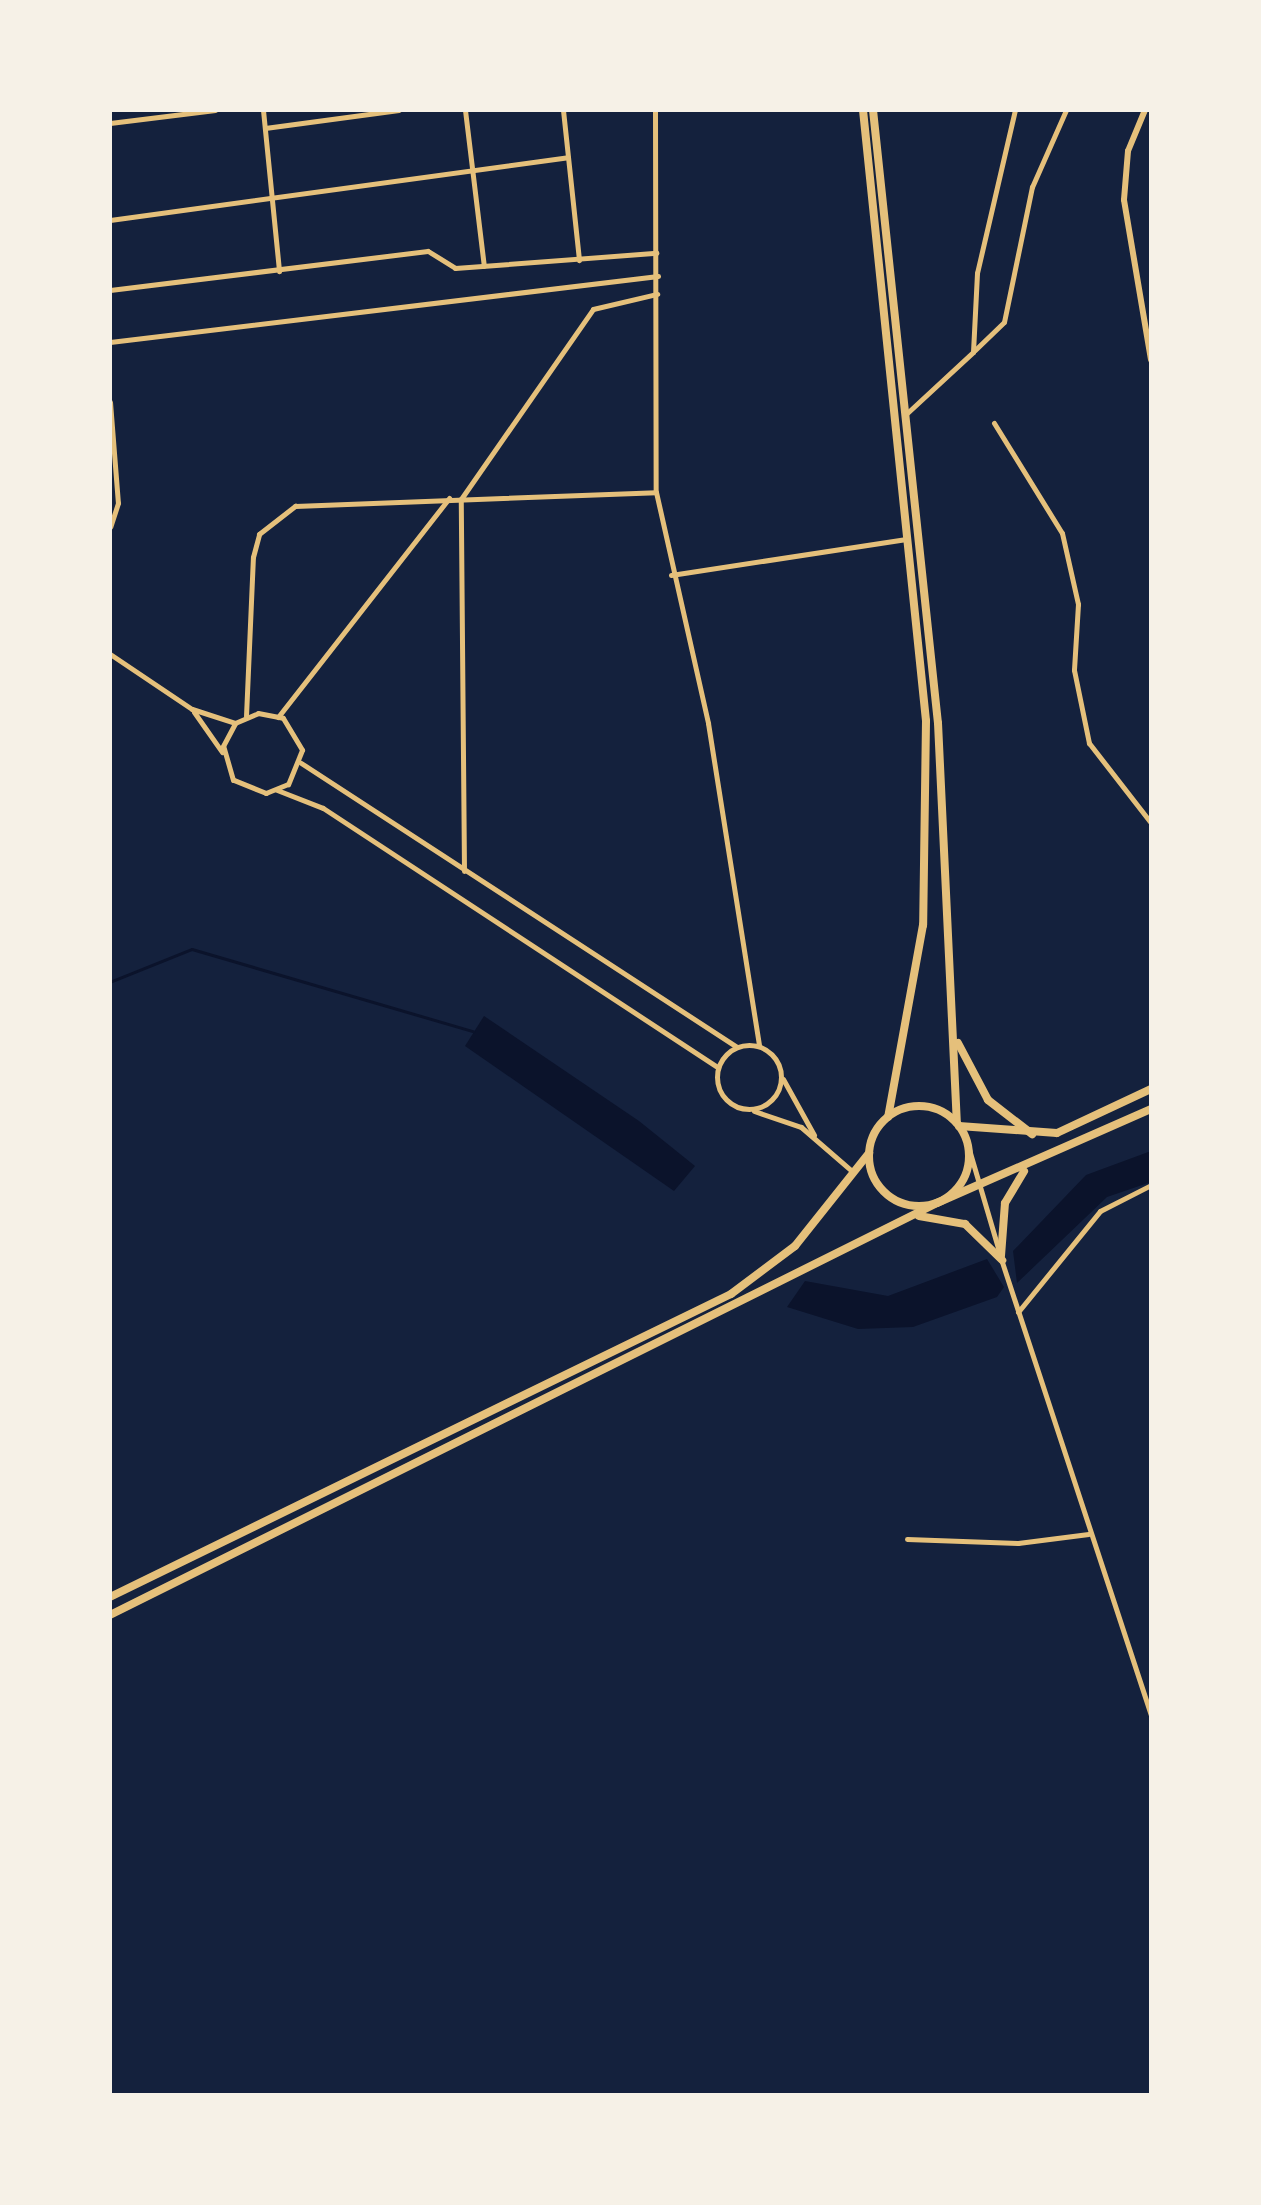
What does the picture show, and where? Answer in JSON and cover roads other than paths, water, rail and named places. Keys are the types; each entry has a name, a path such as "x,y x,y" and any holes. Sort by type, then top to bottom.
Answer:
{"highway":[{"path":"110,1597 757,1278 795,1246 855,1174 888,1116 915,992 928,853 909,538 863,110"},
{"path":"110,1614 766,1294 914,1216 963,1180 968,1146 958,1125 938,723 872,110"},
{"path":"955,1027 982,1092 1036,1136"},
{"path":"888,1116 916,1106 958,1125 1036,1136 1151,1090"},
{"path":"869,1153 876,1180 896,1200 937,1202 981,1190 1151,1109"},
{"path":"1002,1260 1005,1203 1027,1167"},
{"path":"914,1216 965,1224 1002,1260"}],"main road":[{"path":"1145,110 1128,150 1124,200 1151,360"}],"street":[{"path":"110,122 215,110"},
{"path":"263,110 279,272"},
{"path":"265,128 400,110"},
{"path":"465,110 484,266"},
{"path":"563,110 579,260"},
{"path":"656,110 656,492 708,723 759,1046 782,1076 816,1138 855,1174"},
{"path":"973,352 977,273 1015,110"},
{"path":"904,415 1004,322 1032,187 1066,110"},
{"path":"110,220 568,158"},
{"path":"110,290 428,251 455,268 656,253"},
{"path":"110,342 658,276"},
{"path":"464,870 460,498 593,308 657,294"},
{"path":"110,402 114,486 110,526"},
{"path":"994,423 1066,546 1089,743 1151,823"},
{"path":"246,716 258,534 295,506 656,492"},
{"path":"278,716 449,498"},
{"path":"672,575 909,538"},
{"path":"110,654 192,710 235,723"},
{"path":"192,710 223,752 242,788 277,790 323,808 718,1068 723,1096 816,1138"},
{"path":"223,752 235,723 246,716 278,716 300,738 302,763 277,790"},
{"path":"302,763 737,1047 759,1046"},
{"path":"718,1068 737,1047"},
{"path":"749,1111 776,1096 782,1076"},
{"path":"968,1146 1088,1534 1151,1715"},
{"path":"1018,1312 1100,1211 1151,1186"},
{"path":"907,1539 1018,1543 1088,1534"}],"water":[{"path":"484,1016 639,1121 695,1166 674,1191 465,1046"},
{"path":"1151,1151 1151,1182 1107,1197 1017,1283 1013,1251 1086,1175"},
{"path":"987,1259 1004,1287 997,1297 913,1327 858,1329 787,1307 805,1281 888,1296"}],"waterway":[{"path":"110,982 192,949 473,1031"}]}
